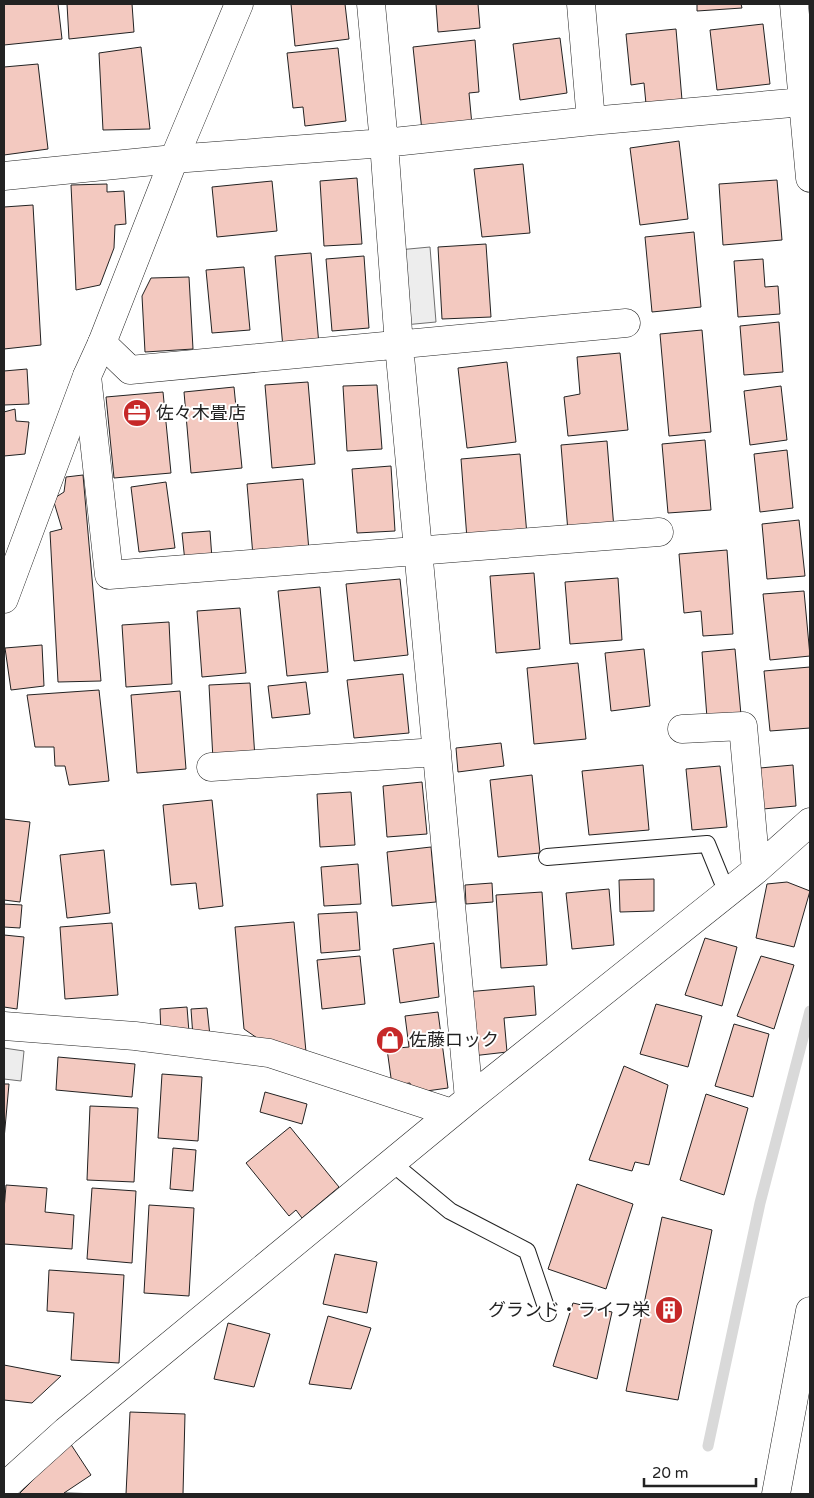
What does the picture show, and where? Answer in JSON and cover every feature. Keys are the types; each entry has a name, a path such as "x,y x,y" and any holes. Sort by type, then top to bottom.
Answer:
{"street":[{"path":"4,599 87,376 102,343 174,159 239,4"},
{"path":"371,4 384,143 399,345 437,752 461,1106"},
{"path":"581,4 591,121"},
{"path":"794,4 810,178"},
{"path":"4,176 174,159 384,143 591,121 803,102"},
{"path":"102,343 130,370 626,323"},
{"path":"87,376 109,575 659,532"},
{"path":"682,729 743,726 756,870"},
{"path":"211,767 437,752"},
{"path":"4,1487 66,1431 461,1106 756,870 810,822"},
{"path":"4,1026 135,1036 269,1053 461,1106"},
{"path":"776,1494 810,1311"}],"lane":[{"path":"547,857 707,844 727,893"},
{"path":"392,1163 450,1211 527,1251 548,1313"}],"shaded area":[{"path":"430,247 436,322 404,325 398,250"},
{"path":"4,1048 24,1051 21,1081 4,1079"}],"building":[{"path":"4,4 58,4 62,39 4,45"},
{"path":"67,4 132,4 134,32 69,39"},
{"path":"291,4 345,4 349,39 295,46"},
{"path":"436,4 478,4 480,28 438,32"},
{"path":"697,4 741,4 742,8 697,11"},
{"path":"763,24 770,84 717,90 710,30"},
{"path":"676,29 682,100 646,104 644,83 631,85 626,34"},
{"path":"560,38 567,93 520,100 513,44"},
{"path":"475,40 479,92 469,93 472,125 422,131 413,47"},
{"path":"141,47 150,129 103,130 99,53"},
{"path":"338,48 346,121 305,126 303,107 293,108 287,53"},
{"path":"38,64 48,149 4,155 4,67"},
{"path":"679,141 688,219 640,225 630,148"},
{"path":"523,164 530,233 482,237 474,169"},
{"path":"357,178 362,244 324,246 320,181"},
{"path":"777,180 782,240 723,245 719,184"},
{"path":"272,181 277,231 217,237 212,187"},
{"path":"107,184 107,192 124,191 126,224 115,225 114,248 100,285 76,290 71,185"},
{"path":"33,205 41,345 4,349 4,207"},
{"path":"694,232 701,307 652,312 645,237"},
{"path":"486,244 491,317 442,319 438,247"},
{"path":"311,253 319,345 283,348 275,256"},
{"path":"364,256 369,328 332,331 326,259"},
{"path":"763,259 765,287 778,286 780,314 738,317 734,261"},
{"path":"244,267 250,330 212,333 206,270"},
{"path":"189,277 193,349 145,352 142,296 151,278"},
{"path":"779,322 783,372 744,375 740,326"},
{"path":"702,330 711,432 669,436 660,334"},
{"path":"620,353 628,430 568,436 564,397 580,394 577,357"},
{"path":"507,362 516,442 467,448 458,368"},
{"path":"27,369 29,404 4,405 4,371"},
{"path":"308,382 315,464 272,468 265,385"},
{"path":"377,385 382,449 347,451 343,386"},
{"path":"781,386 787,440 750,445 744,391"},
{"path":"234,387 242,468 191,473 184,392"},
{"path":"163,392 171,473 114,478 106,397"},
{"path":"15,409 16,421 29,422 25,454 4,456 4,412"},
{"path":"705,440 711,510 668,513 662,444"},
{"path":"607,441 614,529 568,532 561,445"},
{"path":"787,450 793,508 760,512 754,454"},
{"path":"520,454 527,535 467,539 461,459"},
{"path":"391,466 395,531 357,533 352,469"},
{"path":"83,475 101,681 58,682 50,532 62,529 53,499 64,492 66,477"},
{"path":"303,479 309,551 253,556 247,484"},
{"path":"166,482 175,548 139,552 131,487"},
{"path":"799,520 805,576 767,579 762,524"},
{"path":"210,531 212,559 185,562 182,533"},
{"path":"727,550 733,634 703,636 701,611 684,613 679,554"},
{"path":"534,573 540,649 496,653 490,576"},
{"path":"618,578 622,640 570,644 565,582"},
{"path":"400,579 408,655 354,661 346,584"},
{"path":"320,587 328,672 287,676 278,591"},
{"path":"804,591 810,656 770,660 763,594"},
{"path":"240,608 246,673 202,677 197,611"},
{"path":"169,622 172,684 126,687 122,625"},
{"path":"42,645 44,686 11,690 5,648"},
{"path":"644,649 650,706 611,711 605,653"},
{"path":"735,649 741,715 707,718 702,652"},
{"path":"578,663 586,739 534,744 527,668"},
{"path":"810,667 810,728 770,731 764,671"},
{"path":"403,674 409,733 354,738 347,680"},
{"path":"306,682 310,714 272,718 268,686"},
{"path":"250,683 255,758 213,760 209,685"},
{"path":"99,690 109,781 69,785 65,766 55,766 54,747 35,747 27,695"},
{"path":"180,691 186,769 137,773 131,695"},
{"path":"501,743 504,766 458,772 456,748"},
{"path":"643,765 649,830 589,835 582,771"},
{"path":"793,765 796,806 763,809 760,768"},
{"path":"720,766 727,827 692,830 686,769"},
{"path":"532,775 540,853 498,857 490,780"},
{"path":"422,782 427,834 387,837 383,786"},
{"path":"351,792 355,845 320,847 317,794"},
{"path":"212,800 223,906 199,909 196,883 171,885 163,805"},
{"path":"4,819 30,822 20,902 4,900"},
{"path":"431,847 436,902 392,906 387,852"},
{"path":"104,850 110,913 67,918 60,855"},
{"path":"358,864 361,904 324,906 321,867"},
{"path":"654,879 654,911 620,912 619,880"},
{"path":"787,882 810,891 794,947 756,938 767,884"},
{"path":"492,883 493,902 466,904 465,885"},
{"path":"609,889 614,945 572,949 566,893"},
{"path":"542,892 547,965 501,968 496,895"},
{"path":"4,904 22,905 20,928 4,927"},
{"path":"357,912 360,950 321,953 318,914"},
{"path":"294,922 306,1052 282,1055 244,1029 235,927"},
{"path":"112,923 118,995 65,999 60,927"},
{"path":"4,935 24,937 17,1009 4,1007"},
{"path":"705,938 737,947 722,1006 685,995"},
{"path":"434,943 439,997 400,1003 393,949"},
{"path":"360,956 365,1004 322,1009 317,960"},
{"path":"761,956 794,965 774,1029 737,1016"},
{"path":"534,986 536,1015 504,1018 507,1052 472,1056 466,992"},
{"path":"656,1004 702,1016 688,1067 640,1054"},
{"path":"187,1007 189,1032 161,1034 160,1009"},
{"path":"207,1008 210,1036 193,1037 191,1009"},
{"path":"438,1012 448,1088 412,1093 410,1083 392,1085 387,1049 409,1047 405,1016"},
{"path":"734,1024 769,1034 753,1097 715,1086"},
{"path":"58,1057 135,1064 132,1097 56,1090"},
{"path":"624,1066 668,1085 649,1165 635,1162 632,1171 589,1160"},
{"path":"162,1074 202,1077 198,1141 158,1138"},
{"path":"4,1084 9,1084 4,1139"},
{"path":"265,1092 307,1104 302,1124 260,1112"},
{"path":"706,1094 748,1108 724,1195 680,1180"},
{"path":"90,1106 138,1108 134,1182 87,1180"},
{"path":"290,1127 339,1187 302,1218 296,1210 289,1216 246,1163"},
{"path":"173,1148 196,1150 193,1191 170,1189"},
{"path":"577,1184 633,1204 606,1289 548,1269"},
{"path":"6,1185 47,1188 45,1212 74,1215 72,1249 4,1244"},
{"path":"92,1188 136,1191 132,1263 87,1259"},
{"path":"149,1205 194,1208 189,1296 144,1293"},
{"name":"グランド・ライフ栄","path":"662,1217 712,1230 678,1400 626,1391"},
{"path":"335,1254 377,1262 367,1313 323,1304"},
{"path":"49,1270 124,1275 119,1363 71,1360 74,1313 47,1311"},
{"path":"573,1303 612,1312 597,1379 553,1366"},
{"path":"328,1316 371,1328 351,1389 309,1384"},
{"path":"228,1323 270,1334 254,1387 214,1379"},
{"path":"4,1365 61,1376 32,1403 4,1400"},
{"path":"130,1412 185,1414 183,1494 126,1494"},
{"path":"70,1443 91,1475 64,1493 104,1494 19,1494"}],"waterway":[{"path":"708,1446 760,1203 810,1011"}],"place":[{"name":"佐々木畳店","path":"137,413"},
{"name":"佐藤ロック","path":"390,1040"},
{"name":"グランド・ライフ栄","path":"669,1310"}]}
